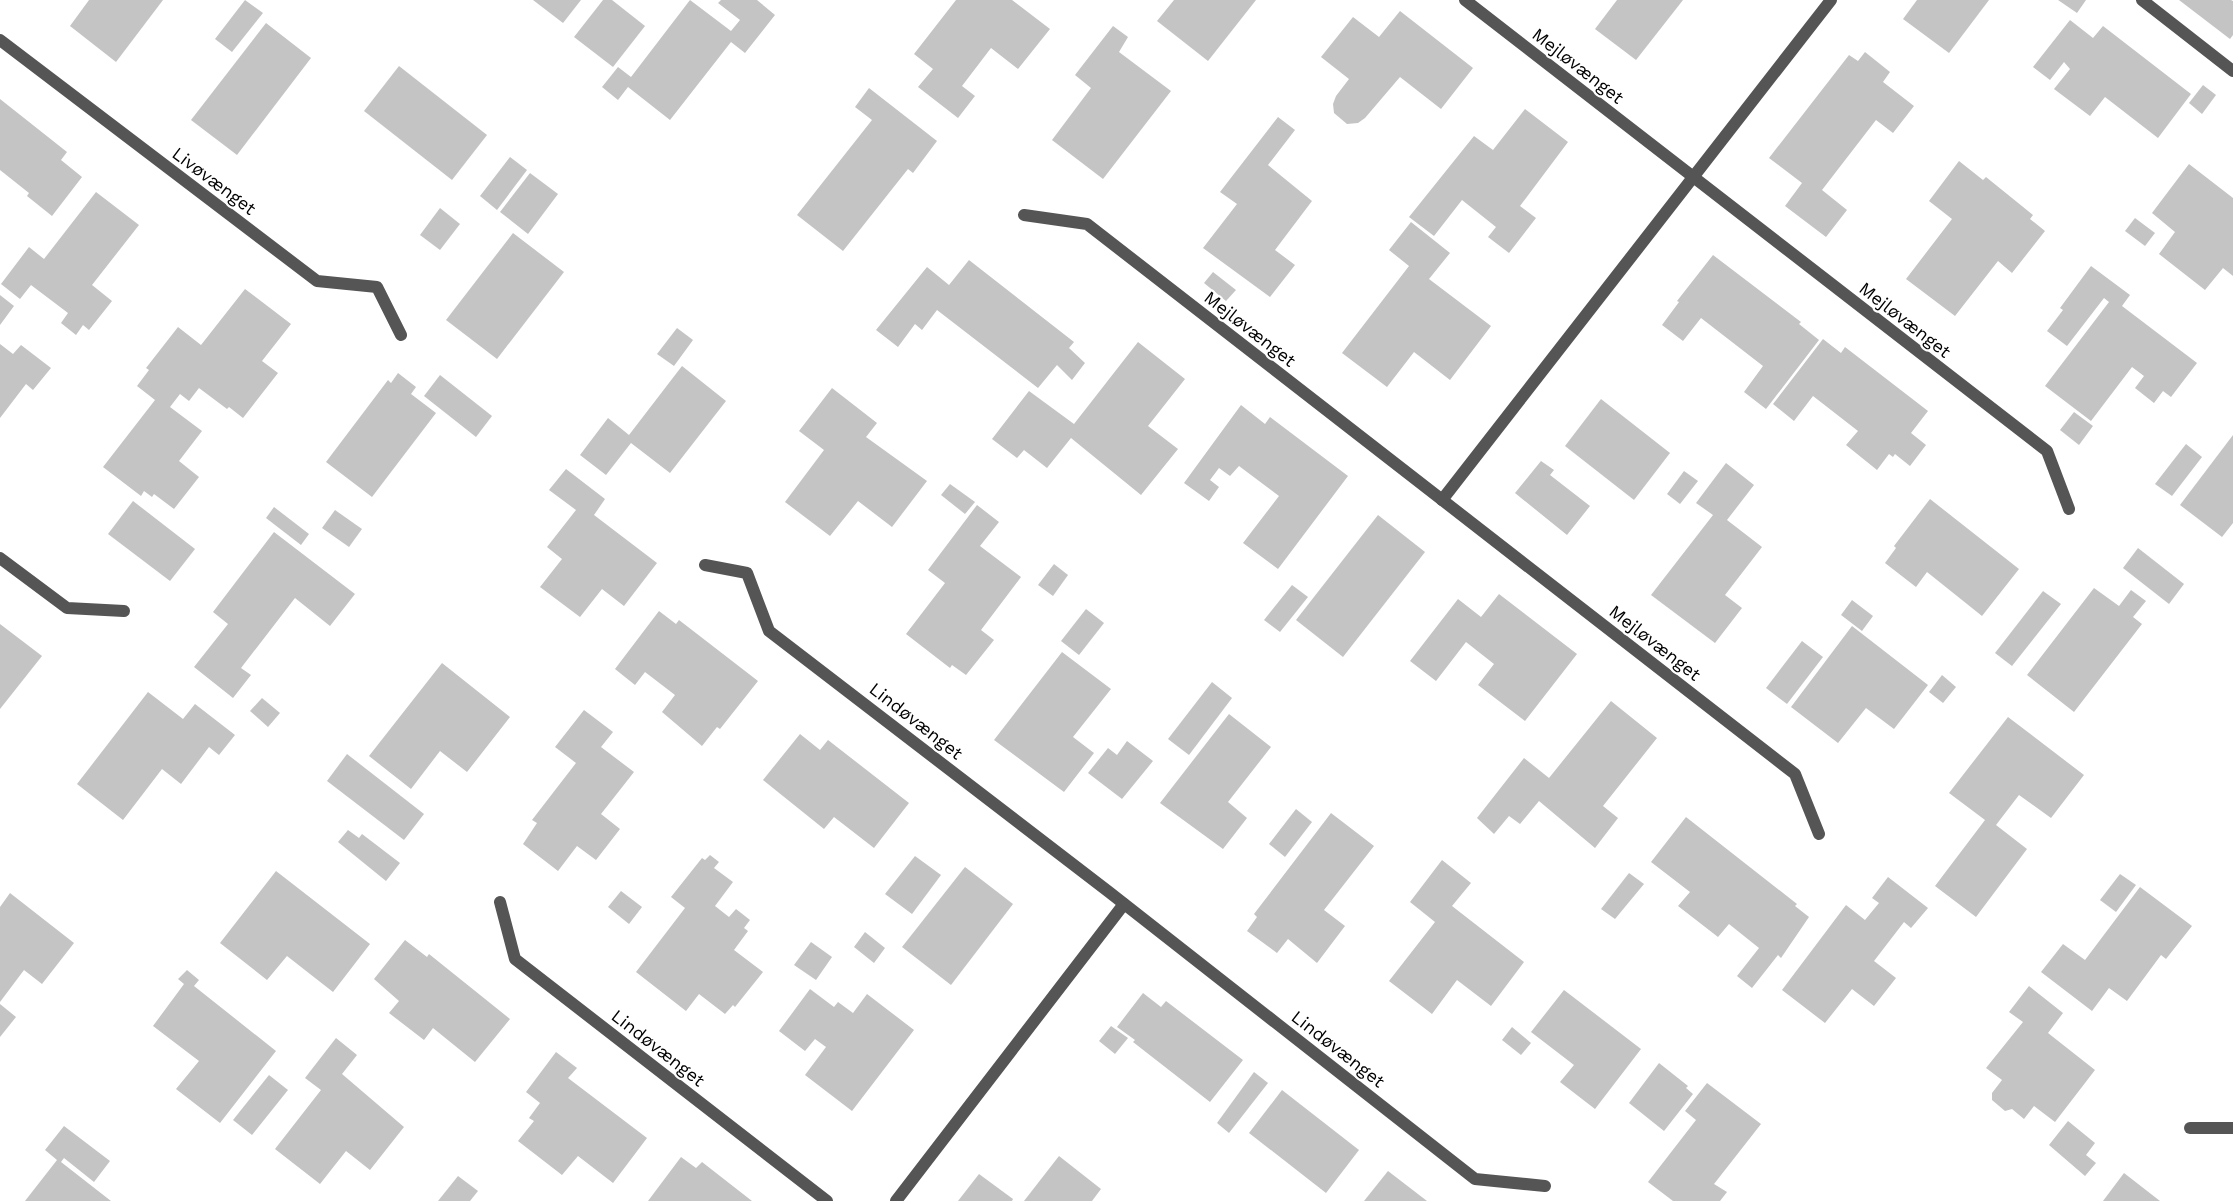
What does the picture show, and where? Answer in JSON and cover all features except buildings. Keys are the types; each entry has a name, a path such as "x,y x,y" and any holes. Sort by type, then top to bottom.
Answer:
{"street":[{"name":"Mejløvænget","path":"1465,0 2047,451 2069,509"},
{"path":"1442,500 1832,0"},
{"path":"2142,0 2233,71"},
{"name":"Livøvænget","path":"0,40 317,282 377,287 401,335"},
{"name":"Mejløvænget","path":"1024,215 1086,224 1795,774 1819,834"},
{"path":"0,558 67,608 124,611"},
{"name":"Lindøvænget","path":"704,565 747,573 770,631 1124,904 1475,1179 1545,1186"},
{"name":"Lindøvænget","path":"500,902 515,959 827,1201"},
{"path":"896,1201 1124,904"},
{"path":"2190,1128 2233,1128"}]}
